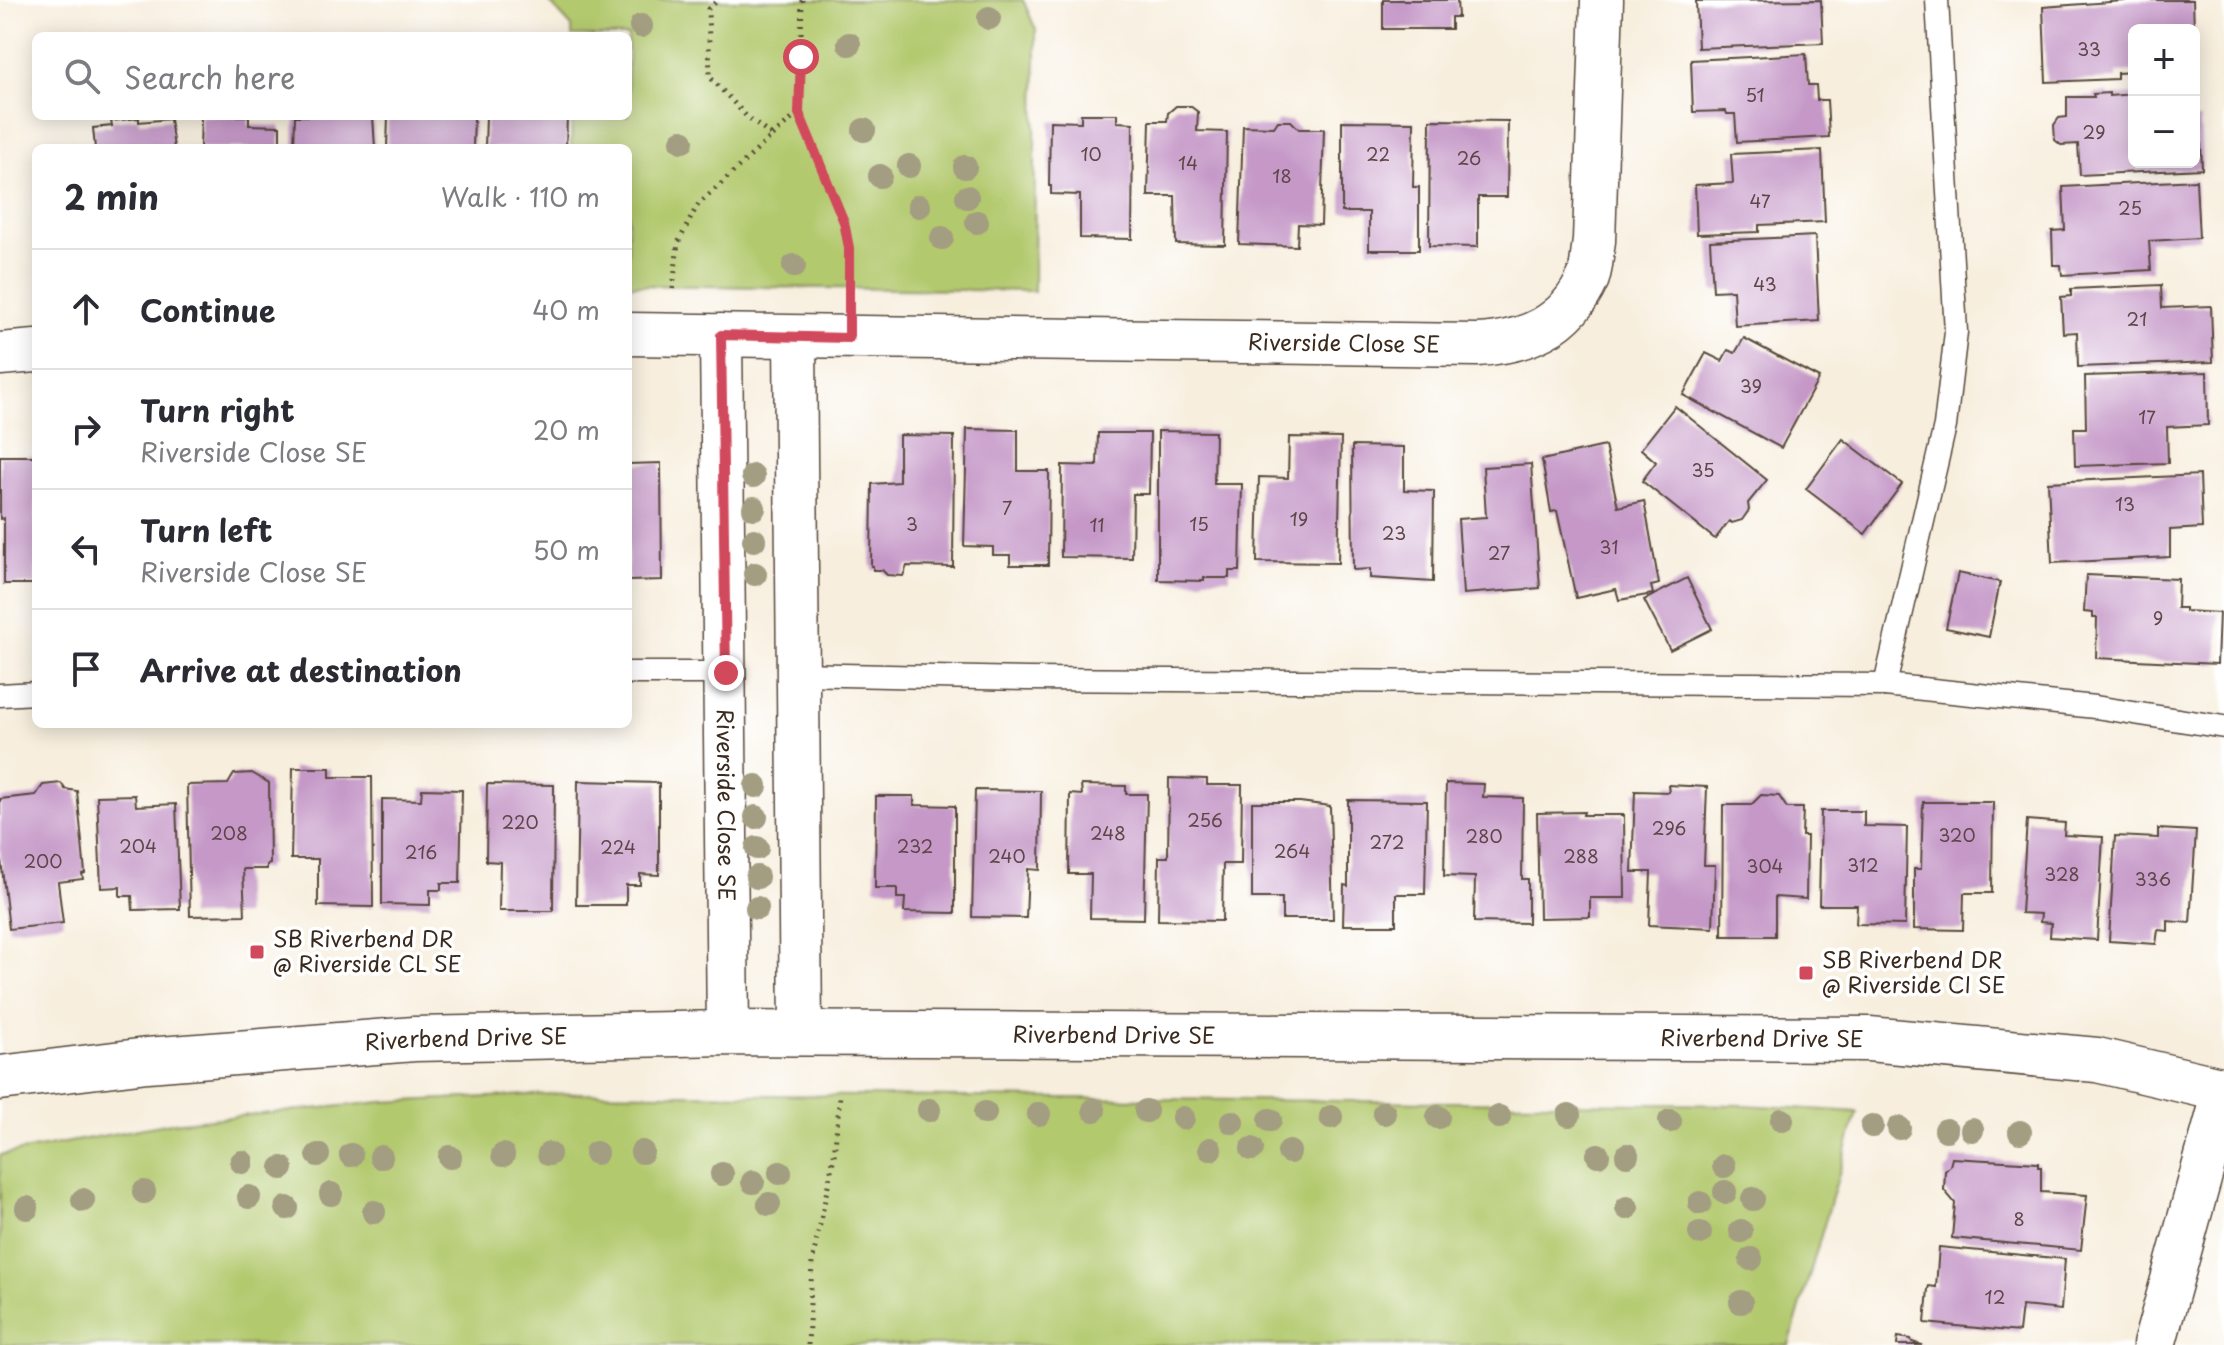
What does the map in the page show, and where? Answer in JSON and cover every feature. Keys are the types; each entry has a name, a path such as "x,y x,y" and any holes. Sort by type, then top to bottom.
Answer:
{"street":[{"name":"Riverside Close SE","path":"632,334 1477,345 1526,338 1556,320 1589,276 1594,241 1602,0"},
{"name":"Riverside Close SE","path":"721,335 728,1033"},
{"path":"795,337 801,1034"},
{"path":"0,354 32,351"},
{"name":"Riverbend Drive SE","path":"0,1078 147,1060 414,1039 728,1033 1869,1039 2097,1060 2224,1091"},
{"path":"2154,1345 2224,1091"}],"lane":[{"path":"1885,685 1945,426 1956,332 1937,0"},
{"path":"632,673 726,673"},
{"path":"797,674 1042,679 1885,685 2095,707 2224,727"},
{"path":"0,695 32,693"}],"path":[{"path":"718,0 708,9 710,77 748,118 772,136"},
{"path":"802,0 799,113 844,222 851,287 849,338"},
{"path":"670,334 678,243 697,206 799,113"},
{"path":"808,1345 812,1263 834,1156 840,1095"}],"green space":[{"path":"547,0 1023,0 1036,30 1034,291 632,285 632,144 571,144 572,120 632,120 632,32 572,32 572,27"},
{"path":"574,1093 1745,1105 1857,1112 1789,1345 0,1345 0,1155 171,1123 381,1102"}],"building":[{"path":"1383,0 1457,0 1458,17 1451,17 1451,29 1383,29"},
{"path":"1821,0 1823,43 1698,48 1696,1"},
{"path":"2137,0 2193,0 2194,24 2128,24 2128,72 2117,73 2117,79 2046,82 2043,7"},
{"path":"1806,54 1808,85 1816,85 1817,100 1827,100 1829,137 1737,142 1735,114 1727,114 1726,111 1693,112 1691,60"},
{"path":"2093,94 2128,94 2128,168 2200,168 2200,119 2202,169 2080,175 2078,144 2061,145 2055,140 2054,125 2059,118 2067,117 2067,97 2094,97"},
{"path":"1176,106 1190,106 1198,112 1197,131 1227,132 1225,245 1176,244 1175,196 1148,196 1150,121 1167,121 1168,113"},
{"path":"1081,114 1117,114 1117,122 1133,123 1132,239 1080,238 1080,195 1051,194 1050,121 1081,122"},
{"path":"170,120 173,144 95,144 93,128 112,126 111,121"},
{"path":"201,120 249,120 249,125 280,126 280,144 200,144"},
{"path":"295,120 373,120 375,144 294,144"},
{"path":"388,120 474,120 473,144 387,144"},
{"path":"486,120 567,120 566,144 485,144"},
{"path":"1430,120 1508,121 1507,197 1478,197 1478,247 1429,246"},
{"path":"1278,121 1291,121 1299,129 1324,129 1321,225 1298,224 1297,246 1239,244 1243,126 1274,127"},
{"path":"1342,121 1414,122 1413,187 1419,187 1419,250 1369,250 1369,212 1342,212"},
{"path":"1822,150 1825,222 1759,225 1759,232 1697,234 1695,185 1733,183 1731,154"},
{"path":"2196,180 2199,238 2149,241 2151,270 2062,275 2061,265 2053,265 2052,231 2065,230 2063,187"},
{"path":"1815,236 1819,321 1735,326 1733,290 1713,291 1710,241"},
{"path":"2161,285 2162,308 2211,306 2213,362 2078,367 2077,332 2063,333 2061,297 2071,296 2071,289"},
{"path":"1744,338 1819,378 1781,448 1683,395 1706,353 1722,361 1728,350 1735,353"},
{"path":"2207,372 2208,425 2167,427 2168,463 2075,466 2074,428 2086,428 2085,376"},
{"path":"1675,406 1767,480 1748,503 1749,510 1742,520 1729,521 1715,539 1642,481 1656,462 1641,449"},
{"path":"967,429 1018,430 1018,471 1049,471 1048,565 1010,565 1010,555 993,555 993,547 964,546"},
{"path":"1158,431 1215,432 1214,484 1242,484 1240,571 1229,571 1229,578 1158,580"},
{"path":"1098,433 1150,433 1149,494 1133,494 1132,558 1061,557 1062,465 1097,466"},
{"path":"899,435 954,436 953,567 907,566 903,576 887,575 882,570 873,570 871,566 872,484 899,482"},
{"path":"1289,437 1341,438 1338,563 1257,562 1259,477 1288,478"},
{"path":"1843,439 1902,484 1865,534 1806,489"},
{"path":"1352,446 1404,447 1404,490 1434,491 1433,582 1370,578 1370,569 1353,570"},
{"path":"1605,446 1618,507 1644,501 1659,584 1651,586 1653,594 1619,600 1616,589 1576,598 1557,511 1551,512 1542,460"},
{"path":"0,456 32,456 32,584 4,584 4,518 0,519"},
{"path":"661,463 662,580 632,581 632,464"},
{"path":"1531,464 1540,588 1463,594 1458,519 1486,517 1483,467"},
{"path":"2200,475 2202,528 2170,530 2170,557 2052,563 2048,482"},
{"path":"1958,573 2000,582 1989,637 1946,628"},
{"path":"2086,575 2178,579 2177,608 2219,613 2217,664 2096,658 2097,618 2093,618 2093,613 2084,612"},
{"path":"1687,578 1712,629 1670,650 1644,600"},
{"path":"293,768 330,768 330,777 372,777 373,907 318,906 318,859 291,859"},
{"path":"252,773 269,783 270,864 267,869 243,869 245,915 190,916 187,785 228,784 234,774"},
{"path":"1169,778 1207,779 1207,785 1242,785 1241,864 1223,864 1222,921 1158,920 1159,857 1168,857"},
{"path":"578,781 659,783 659,875 640,874 640,885 626,885 626,905 576,905"},
{"path":"61,783 65,789 77,791 85,873 82,874 83,879 58,882 63,923 9,929 0,851 0,799 36,795 43,785"},
{"path":"1446,783 1484,784 1483,797 1523,798 1522,879 1528,879 1528,923 1474,922 1475,877 1444,876"},
{"path":"487,784 554,785 553,911 499,911 500,862 486,861"},
{"path":"1081,785 1126,786 1126,794 1147,794 1144,919 1090,918 1091,874 1069,874 1070,794 1082,795"},
{"path":"1668,785 1707,787 1704,865 1715,865 1713,928 1649,925 1651,872 1632,872 1635,791 1669,792"},
{"path":"422,789 462,790 460,883 441,883 441,890 430,890 430,905 382,904 382,799 421,800"},
{"path":"975,790 1041,791 1040,870 1028,869 1026,918 972,917"},
{"path":"135,795 136,806 176,804 180,909 133,910 132,896 120,896 120,887 101,888 97,796"},
{"path":"1761,795 1779,796 1787,808 1803,808 1802,836 1807,836 1806,899 1775,897 1775,936 1722,936 1723,805 1751,805"},
{"path":"876,796 914,796 914,805 955,806 955,913 904,912 905,898 897,898 897,888 875,888"},
{"path":"1348,800 1427,801 1425,894 1396,894 1396,925 1343,925 1344,885 1348,886"},
{"path":"1252,802 1300,802 1330,806 1333,919 1282,919 1282,898 1252,898"},
{"path":"1923,802 1993,802 1992,893 1964,893 1963,930 1914,929 1914,869 1921,869"},
{"path":"1821,811 1864,811 1864,826 1907,827 1905,925 1856,924 1857,905 1819,905"},
{"path":"1584,812 1583,815 1624,815 1625,898 1590,898 1590,917 1539,918 1537,813"},
{"path":"2027,820 2065,823 2064,835 2103,837 2097,940 2050,937 2051,923 2040,922 2041,914 2021,913"},
{"path":"2158,829 2196,831 2190,923 2168,921 2168,931 2158,930 2156,944 2109,941 2115,836 2158,838"},
{"path":"1952,1158 2038,1163 2041,1167 2041,1192 2087,1195 2081,1250 1952,1238 1955,1203 1944,1190 1945,1171"},
{"path":"1939,1247 2065,1259 2061,1310 2022,1306 2019,1332 1925,1323 1928,1289 1929,1286 1936,1287"},
{"path":"1898,1337 1911,1339 1922,1345 1897,1345"}],"place":[{"name":"SB Riverbend DR @ Riverside CL SE","path":"257,952"},
{"name":"SB Riverbend DR @ Riverside CI SE","path":"1806,973"}],"route":[{"path":"726,673 721,335 849,338 849,248 844,222 799,113 801,57"}]}
